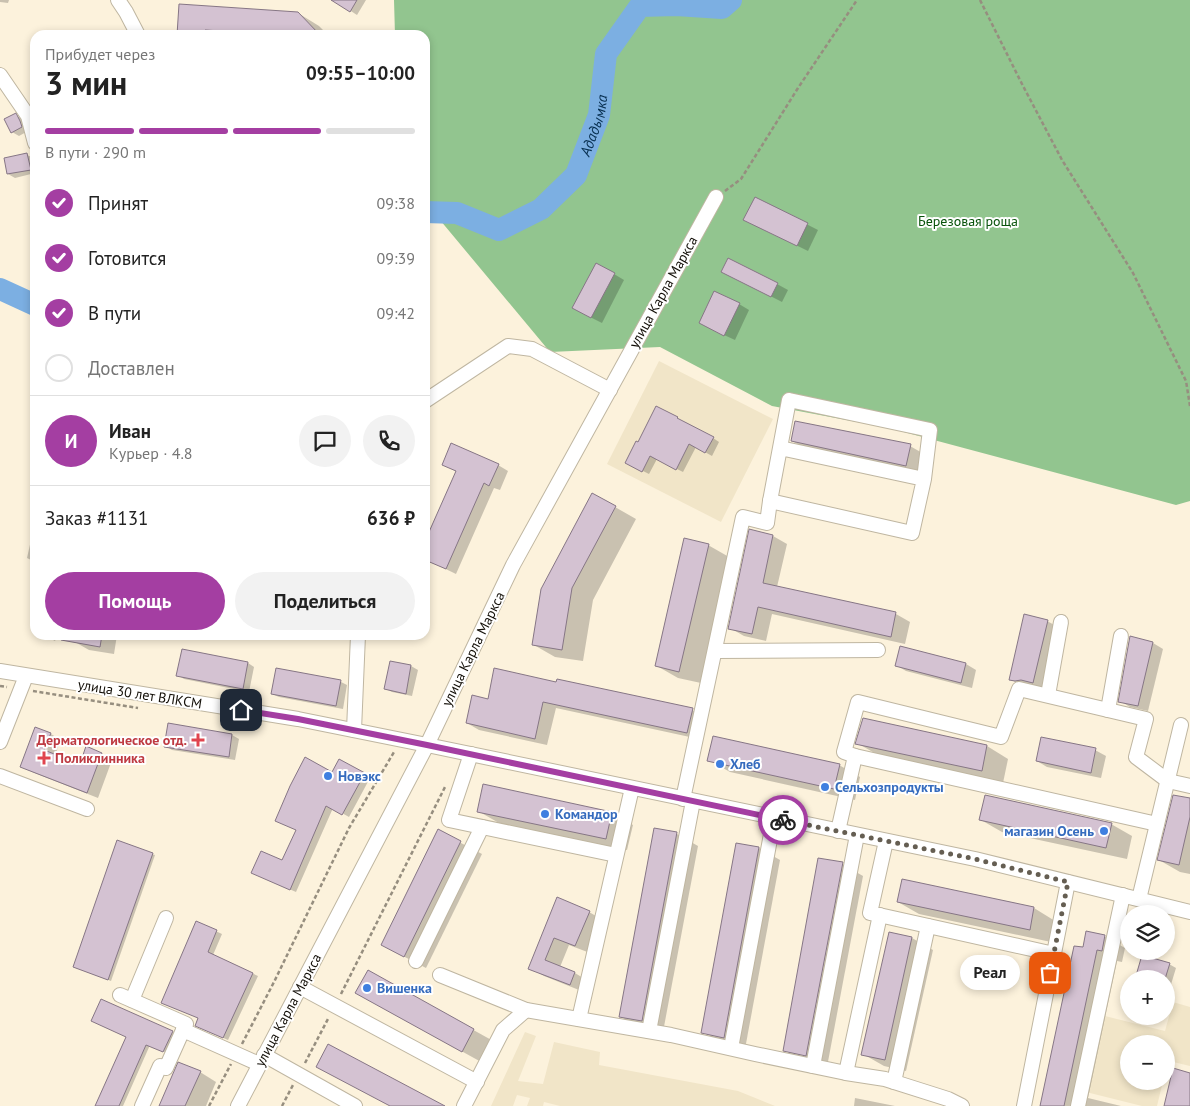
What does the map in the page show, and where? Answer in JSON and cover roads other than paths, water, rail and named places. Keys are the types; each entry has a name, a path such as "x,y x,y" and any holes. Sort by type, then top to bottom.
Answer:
{"street":[{"path":"118,0 135,30"},
{"path":"0,76 28,116 30,124"},
{"name":"улица Карла Маркса","path":"238,1106 427,745 513,565 716,197"},
{"path":"430,398 508,346 532,349 610,390"},
{"path":"649,1031 715,651 743,517 767,523 770,501 789,400 930,430 924,479 912,533 770,501"},
{"path":"780,448 924,479"},
{"path":"1048,696 1061,622"},
{"path":"1108,710 1121,636"},
{"path":"354,730 358,640"},
{"path":"715,651 878,650"},
{"name":"улица 30 лет ВЛКСМ","path":"0,671 298,719 354,730 975,859 1190,912"},
{"path":"0,742 26,676"},
{"path":"1157,824 844,752 858,702 1001,736 1019,689 1146,719 1136,757 1168,781 1190,786"},
{"path":"1139,899 1181,725"},
{"path":"471,754 449,820 616,855"},
{"path":"838,831 855,756"},
{"path":"0,776 87,810"},
{"path":"580,1019 632,788"},
{"path":"731,1048 774,818"},
{"path":"416,961 482,827"},
{"path":"813,1066 857,835"},
{"path":"886,841 870,913 1054,954"},
{"path":"1024,1106 1068,882"},
{"path":"1078,1106 1123,895"},
{"path":"846,1073 880,915"},
{"path":"142,1106 160,1066 166,1068 186,1024 126,998 166,918"},
{"path":"894,1082 928,926"},
{"path":"440,975 526,1010 671,1034 846,1073 885,1079 948,1099 962,1106"},
{"path":"300,987 477,1082"},
{"path":"464,1106 504,1030 526,1010"},
{"path":"183,1030 236,1054 262,1060 298,1074 355,1106"}],"waterway":[{"name":"Ададымка","path":"430,212 457,213 499,230 541,209 576,175 599,115 606,54 640,6 676,5 722,8 731,0"},
{"name":"Ададымка","path":"0,289 30,303"}],"place":[{"name":"Дерматологическое отд.","path":"198,740"},
{"name":"Поликлинника","path":"44,758"},
{"name":"Хлеб","path":"720,764"},
{"name":"Новэкс","path":"328,776"},
{"name":"Сельхозпродукты","path":"825,787"},
{"name":"Командор","path":"545,814"},
{"name":"магазин Осень","path":"1104,831"},
{"name":"Реал","path":"1050,973"},
{"name":"Вишенка","path":"367,988"}],"park label":[{"name":"Березовая роща","path":"968,221"}]}
